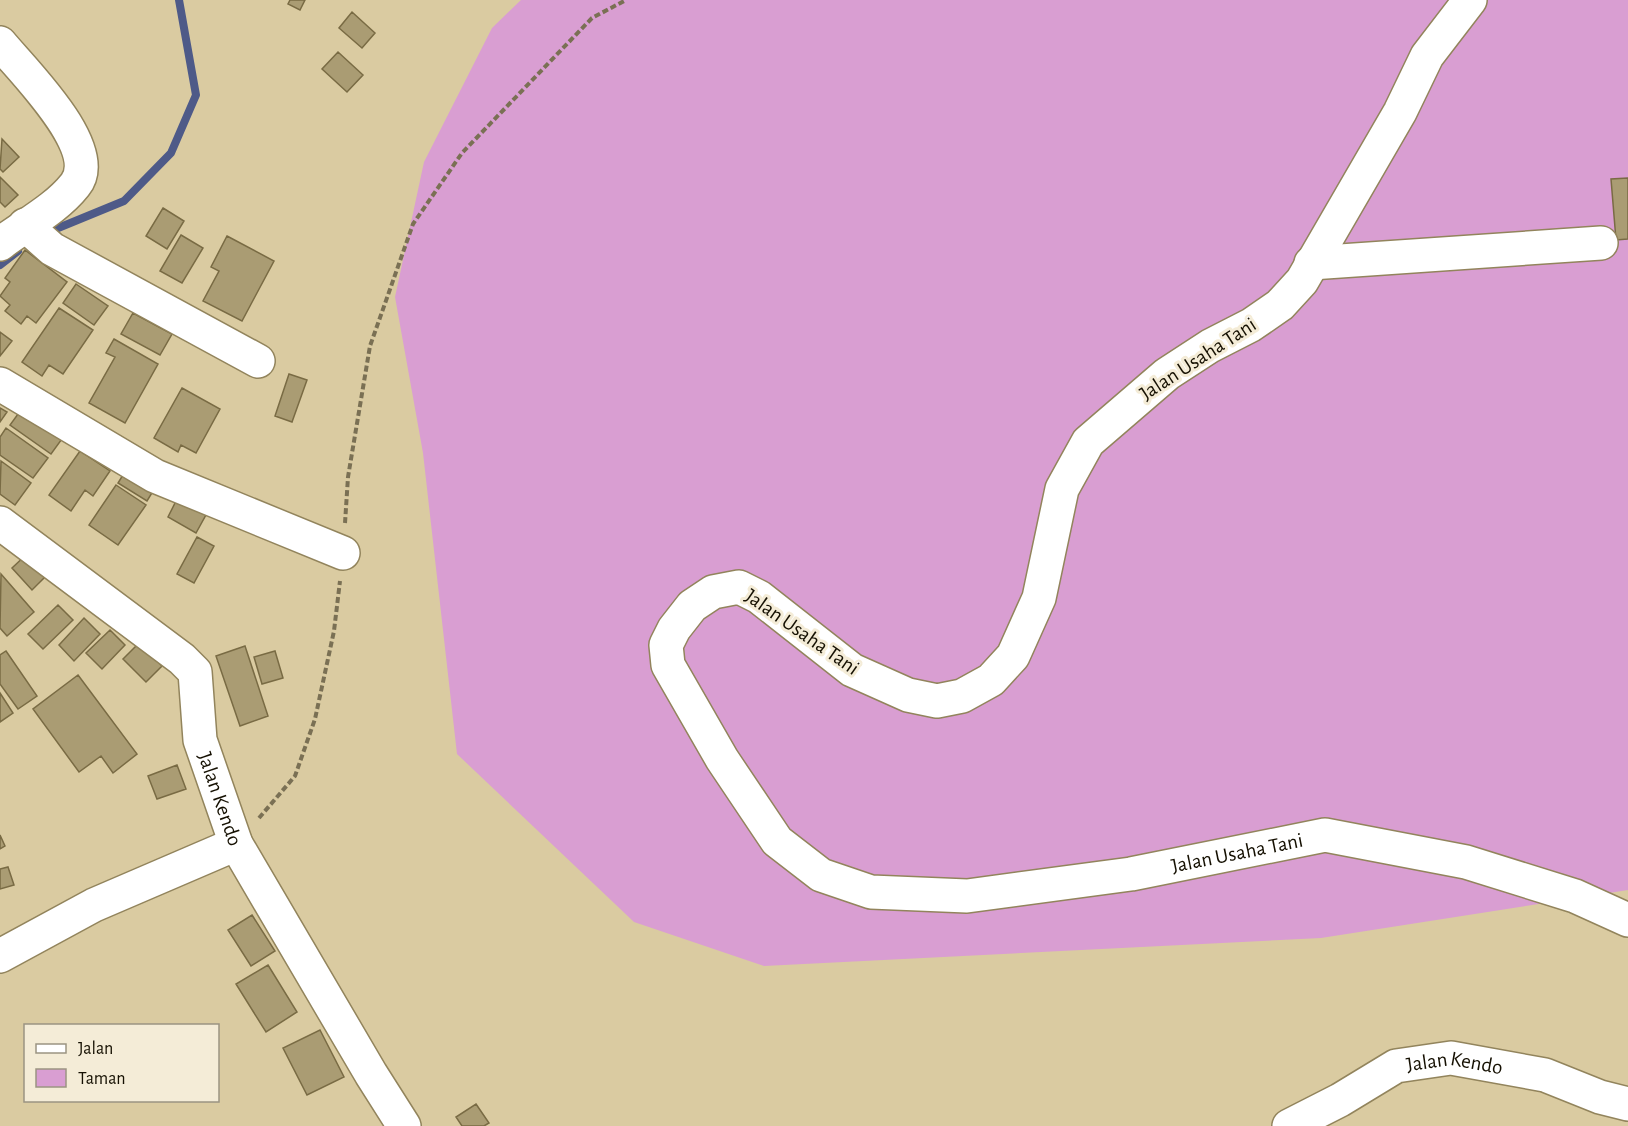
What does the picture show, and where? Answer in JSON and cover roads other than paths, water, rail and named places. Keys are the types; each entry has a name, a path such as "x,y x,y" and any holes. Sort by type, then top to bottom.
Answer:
{"street":[{"name":"Jalan Usaha Tani","path":"1470,0 1427,56 1400,112 1302,281 1280,305 1251,325 1210,346 1167,374 1088,442 1062,489 1039,598 1013,656 991,680 962,696 937,701 908,695 852,670 759,597 739,587 713,592 692,606 674,628 666,645 668,665 722,759 777,841 821,875 871,892 967,896 1131,874 1325,835 1466,862 1575,896 1628,920"},
{"path":"0,43 69,126 82,165 77,183 56,204 12,235"},
{"path":"12,235 52,249 258,361"},
{"path":"1311,263 1602,243"},
{"path":"0,384 155,476 343,553"},
{"name":"Jalan Kendo","path":"4,534 182,658 195,672 200,740 237,844 404,1126"},
{"path":"0,956 94,905 237,844"},
{"name":"Jalan Kendo","path":"1289,1126 1340,1100 1396,1066 1451,1058 1545,1075 1600,1097 1628,1104"}],"waterway":[{"path":"46,233 124,201 171,153 196,95 179,0"},
{"path":"0,265 18,251"}]}
